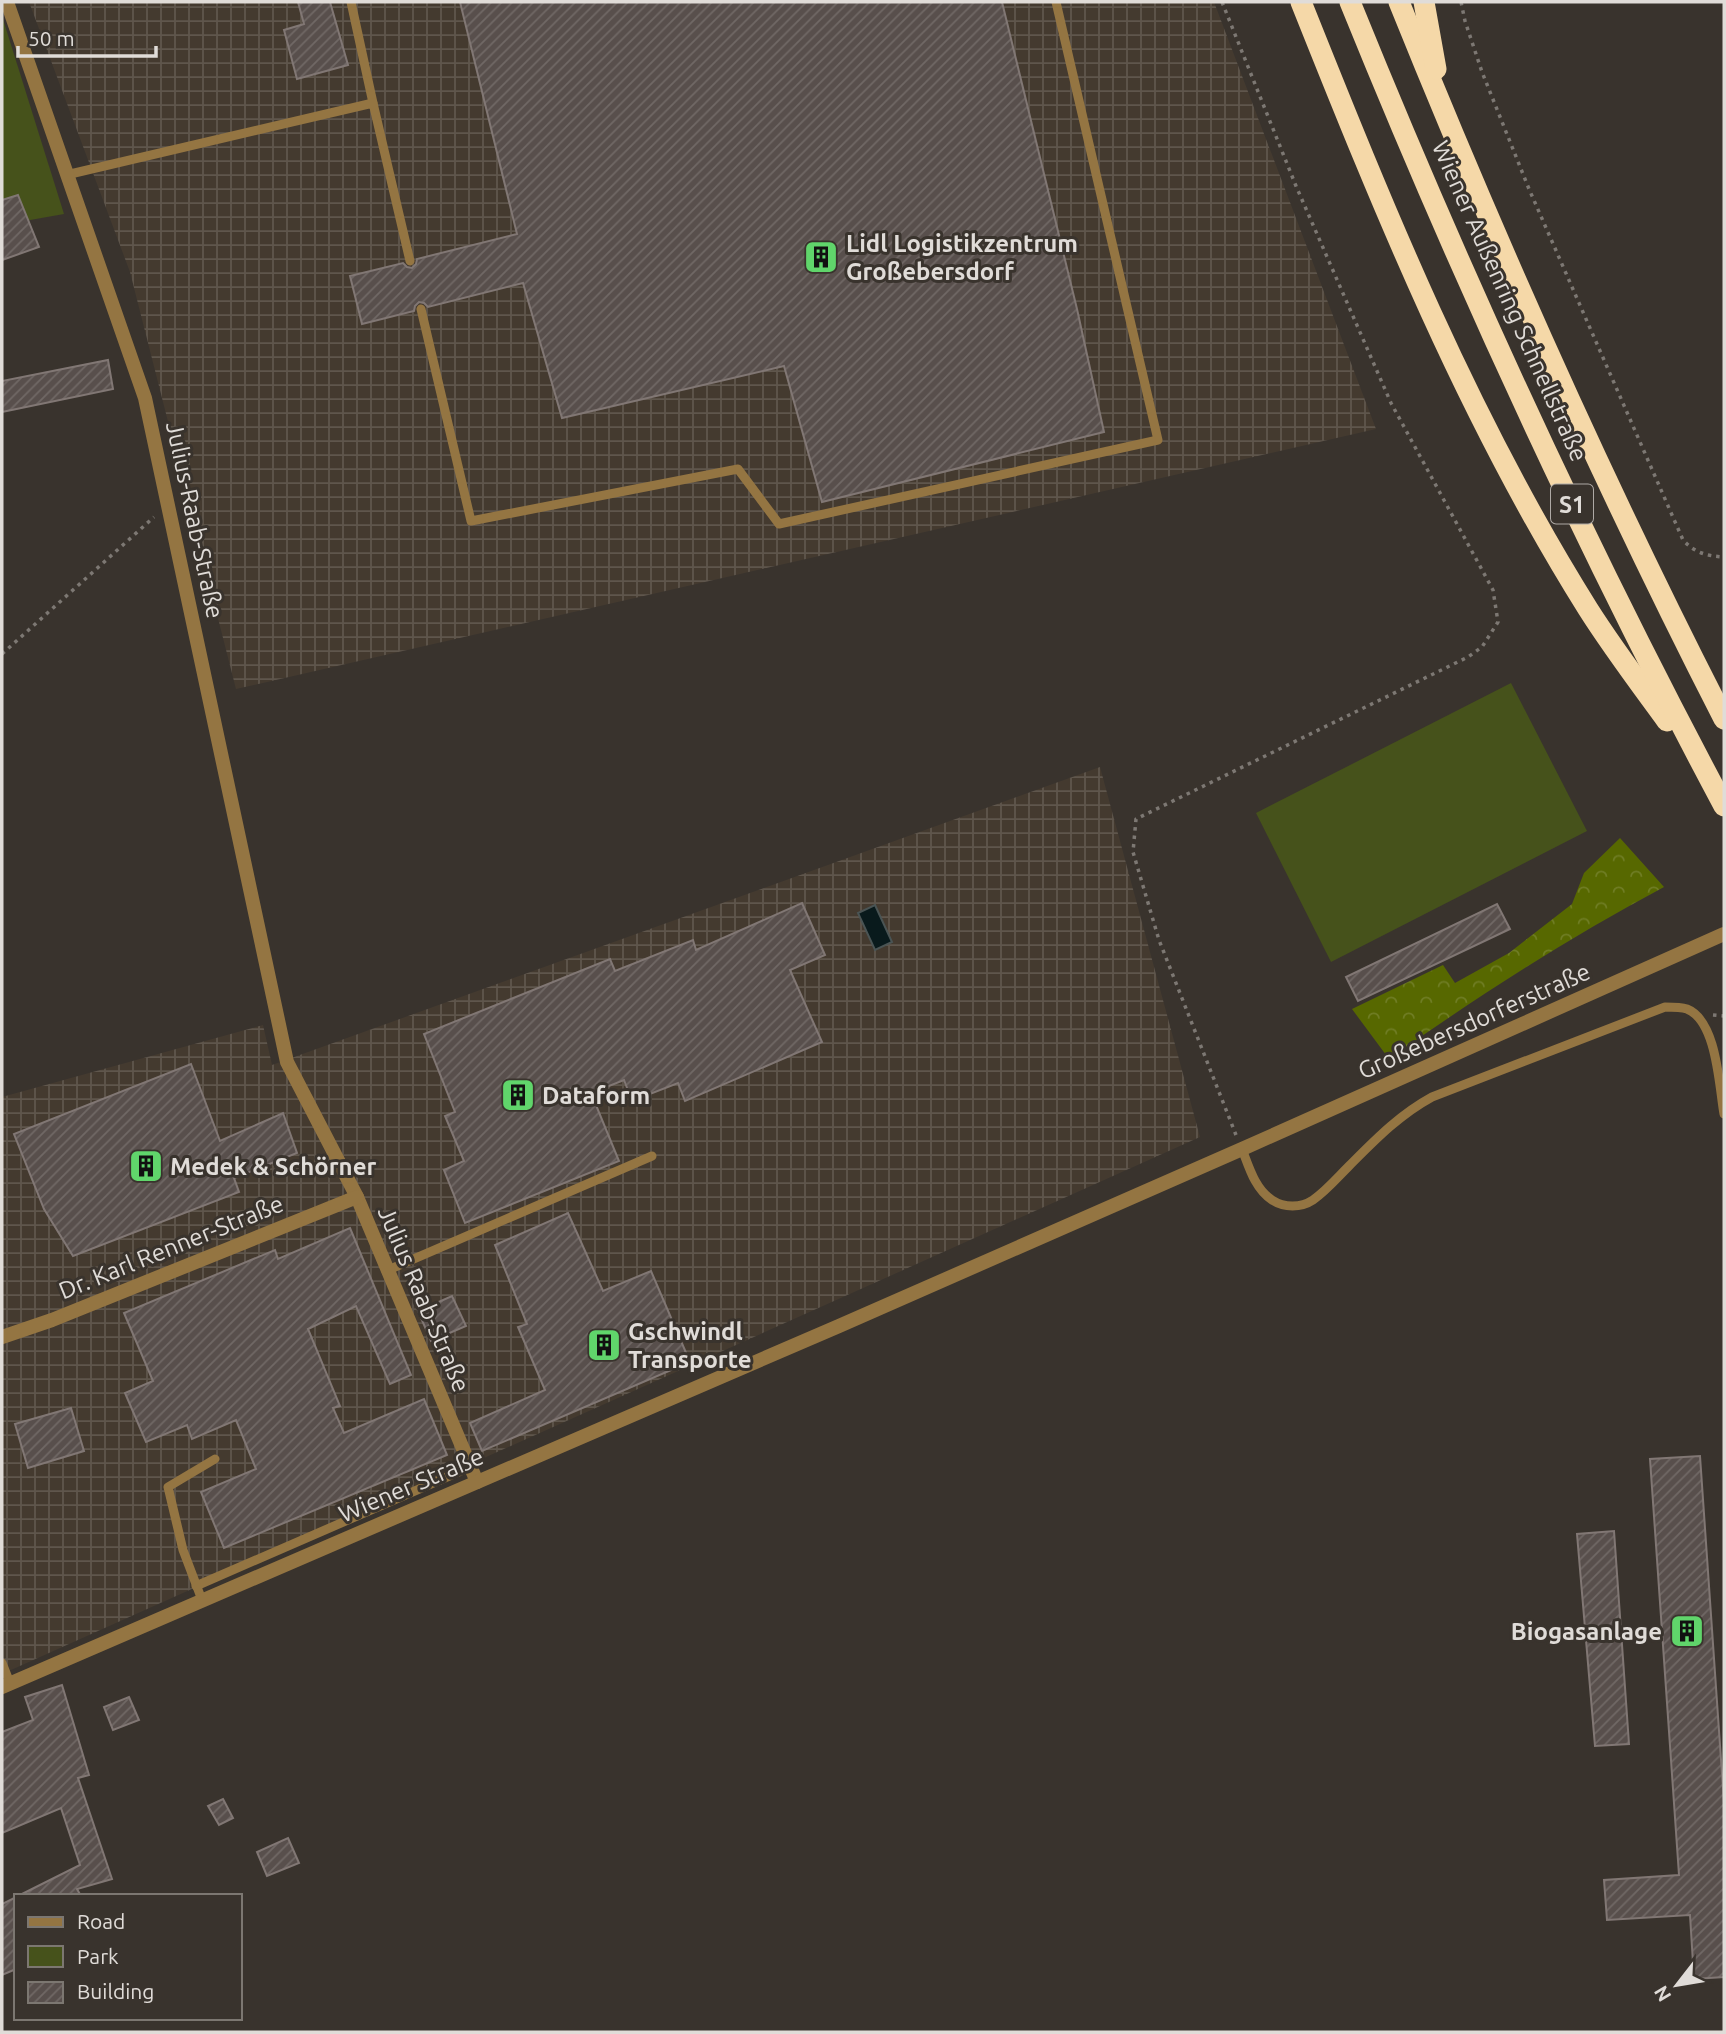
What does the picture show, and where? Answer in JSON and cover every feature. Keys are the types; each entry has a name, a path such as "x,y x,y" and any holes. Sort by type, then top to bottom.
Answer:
{"highway":[{"path":"1301,2 1403,251 1480,416 1588,609 1613,648 1712,783"},
{"name":"Wiener Außenring Schnellstraße","path":"1350,2 1442,220 1522,398 1623,611 1724,806"},
{"name":"Wiener Außenring Schnellstraße","path":"1399,2 1567,395 1724,719"},
{"path":"1424,2 1443,109"}],"street":[{"name":"Julius-Raab-Straße","path":"6,2 145,398 287,1062"},
{"name":"Großebersdorferstraße","path":"839,1326 1724,934"},
{"name":"Julius Raab-Straße","path":"287,1062 357,1197 477,1482"},
{"name":"Dr. Karl Renner-Straße","path":"2,1337 52,1320 357,1197"},
{"name":"Wiener Straße","path":"6,1685 839,1326"}],"lane":[{"path":"351,2 410,261"},
{"path":"421,309 471,521 738,469 779,524 1158,440 1056,2"},
{"path":"66,175 373,103"},
{"path":"1242,1149 1255,1182 1263,1193 1285,1206 1298,1206 1311,1201 1324,1191 1401,1116 1432,1097 1665,1007 1687,1009 1706,1027 1711,1040 1724,1114"},
{"path":"386,1271 652,1156"},
{"path":"202,1600 183,1550 168,1487 215,1459"},
{"path":"196,1586 470,1467"},
{"path":"2,1663 6,1685"}],"path":[{"path":"1222,2 1296,186 1391,403 1493,590 1498,622 1482,647 1468,657 1136,819 1133,852 1159,940 1242,1149"},
{"path":"1461,2 1482,72 1524,177 1683,540 1691,549 1707,556 1724,557"},
{"path":"2,654 169,504"}],"shaded area":[{"path":"29,2 1214,2 1376,429 236,689 130,272"},
{"path":"1100,767 1200,1137 2,1674 2,1097 263,1025 272,1065"},
{"path":"875,905 892,942 875,950 858,913"}],"green space":[{"path":"2,16 64,214 2,225"},
{"path":"1511,683 1587,831 1331,962 1256,813"},
{"path":"1620,838 1664,887 1524,969 1389,1059 1352,1009 1443,965 1455,983 1509,953 1572,904 1584,873"}],"building":[{"path":"298,2 330,2 348,65 297,79 284,30 304,24"},
{"name":"Lidl Logistikzentrum Großebersdorf","path":"460,2 1002,2 1077,309 1104,432 822,502 784,366 562,418 523,283 428,307 419,302 414,311 362,324 350,276 403,263 412,268 417,259 517,234"},
{"path":"18,195 39,247 2,260 2,200"},
{"path":"108,360 113,389 2,412 2,381"},
{"path":"802,903 825,955 790,970 822,1042 685,1101 678,1083 632,1101 624,1080 591,1093 619,1161 465,1223 444,1170 464,1161 445,1116 455,1112 424,1034 610,959 615,971 693,940 696,950"},
{"path":"1497,904 1510,929 1358,1001 1346,977"},
{"name":"Medek & Schörner","path":"191,1064 220,1141 283,1113 297,1153 234,1178 239,1192 73,1256 44,1209 14,1134"},
{"name":"Gschwindl Transporte","path":"568,1213 603,1291 651,1271 690,1362 482,1451 470,1423 545,1390 518,1327 527,1324 495,1245"},
{"path":"350,1228 411,1375 390,1384 356,1306 308,1329 340,1406 333,1408 344,1433 424,1399 447,1455 224,1548 201,1492 256,1469 236,1420 192,1439 187,1425 146,1442 125,1393 153,1381 124,1313 275,1250 278,1259"},
{"path":"452,1296 466,1326 431,1341 418,1311"},
{"path":"71,1408 84,1451 28,1468 15,1424"},
{"name":"Biogasanlage","path":"1700,1456 1724,1803 1724,1977 1694,1979 1690,1915 1607,1920 1604,1880 1679,1875 1650,1459"},
{"path":"1614,1531 1629,1744 1595,1746 1577,1534"},
{"path":"62,1685 89,1775 78,1778 112,1879 77,1889 80,1894 22,1894 80,1865 61,1808 2,1833 2,1732 33,1720 25,1697"},
{"path":"129,1697 139,1720 113,1730 104,1707"},
{"path":"223,1799 233,1818 219,1825 208,1806"},
{"path":"288,1838 299,1863 267,1876 257,1852"},
{"path":"14,1898 14,1970 2,1975 2,1904"}],"place":[{"name":"Lidl Logistikzentrum Großebersdorf","path":"821,257"},
{"name":"Dataform","path":"518,1095"},
{"name":"Medek & Schörner","path":"146,1166"},
{"name":"Gschwindl Transporte","path":"604,1345"},
{"name":"Biogasanlage","path":"1687,1631"}]}
